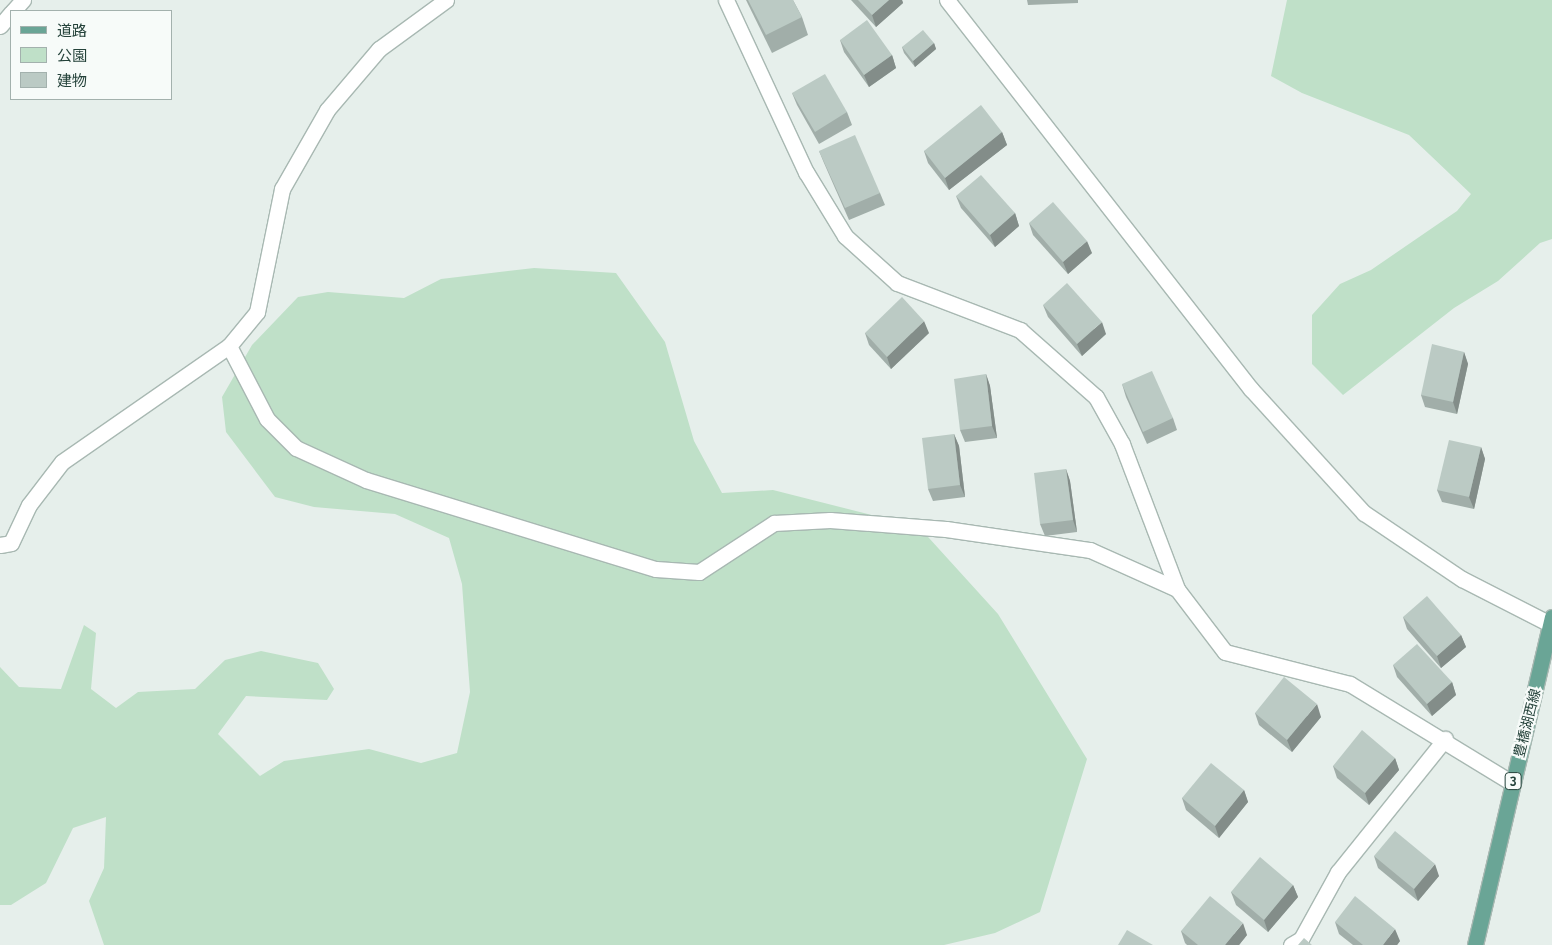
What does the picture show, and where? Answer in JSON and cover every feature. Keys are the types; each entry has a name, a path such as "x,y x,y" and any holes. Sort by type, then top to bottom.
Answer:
{"main road":[{"name":"豊橋湖西線","path":"1475,945 1551,622"}],"street":[{"path":"14,10 23,0"},
{"path":"0,544 11,543 29,505 62,462 229,346 257,312 282,189 327,110 379,50 446,0"},
{"path":"726,0 806,172 845,236 897,283 1020,330 1096,397 1122,444 1177,589 1225,652 1350,684 1445,739 1512,783"},
{"path":"947,0 1251,389 1364,513 1462,579 1551,622"},
{"path":"0,26 10,14"},
{"path":"229,346 267,419 296,448 366,480 656,569 698,572 774,523 830,520 946,529 1090,550 1177,589"},
{"path":"1291,945 1301,939 1338,872 1445,739"}],"green space":[{"path":"1287,0 1552,0 1552,239 1540,243 1498,281 1454,308 1343,395 1312,364 1312,315 1340,284 1371,270 1457,211 1471,194 1409,135 1302,93 1271,76"},
{"path":"534,268 616,273 665,342 694,441 722,493 773,490 919,527 998,614 1087,759 1040,912 995,933 944,945 104,945 89,901 104,868 106,817 73,828 46,883 11,905 0,905 0,667 19,687 61,689 84,625 96,633 91,689 116,708 138,692 195,689 225,660 261,651 318,663 334,689 327,700 246,696 218,734 260,776 284,761 369,749 421,763 457,753 470,692 462,584 449,538 395,514 314,507 275,497 226,432 222,397 252,345 298,297 328,292 404,298 441,279"}],"building":[{"path":"748,0 793,0 802,17 766,35"},
{"path":"858,0 889,0 872,15"},
{"path":"867,20 892,55 864,75 840,40"},
{"path":"923,30 934,43 913,61 902,47"},
{"path":"825,74 847,112 815,132 792,93"},
{"path":"981,105 1002,132 945,178 924,151"},
{"path":"855,135 880,193 845,208 819,151"},
{"path":"981,175 1015,213 990,235 956,196"},
{"path":"1053,202 1087,241 1063,262 1029,223"},
{"path":"1067,283 1102,322 1077,344 1043,305"},
{"path":"902,297 924,321 887,357 865,333"},
{"path":"1432,344 1464,352 1453,402 1421,395"},
{"path":"1152,371 1173,418 1143,432 1122,384"},
{"path":"986,374 992,426 960,430 954,379"},
{"path":"954,434 960,485 928,489 922,438"},
{"path":"1449,440 1481,447 1469,497 1437,490"},
{"path":"1066,469 1073,520 1040,524 1034,473"},
{"path":"1427,596 1461,635 1437,656 1403,617"},
{"path":"1417,644 1452,682 1427,704 1393,665"},
{"path":"1284,677 1317,704 1287,740 1255,713"},
{"path":"1362,730 1395,758 1365,793 1333,766"},
{"path":"1211,763 1244,790 1215,826 1182,798"},
{"path":"1395,831 1435,864 1414,889 1374,856"},
{"path":"1260,857 1293,885 1264,920 1231,892"},
{"path":"1210,896 1243,923 1225,945 1198,945 1181,931"},
{"path":"1355,896 1395,929 1383,945 1363,945 1335,922"},
{"path":"1127,930 1153,945 1118,945"},
{"path":"1304,938 1312,945 1298,945"}]}
